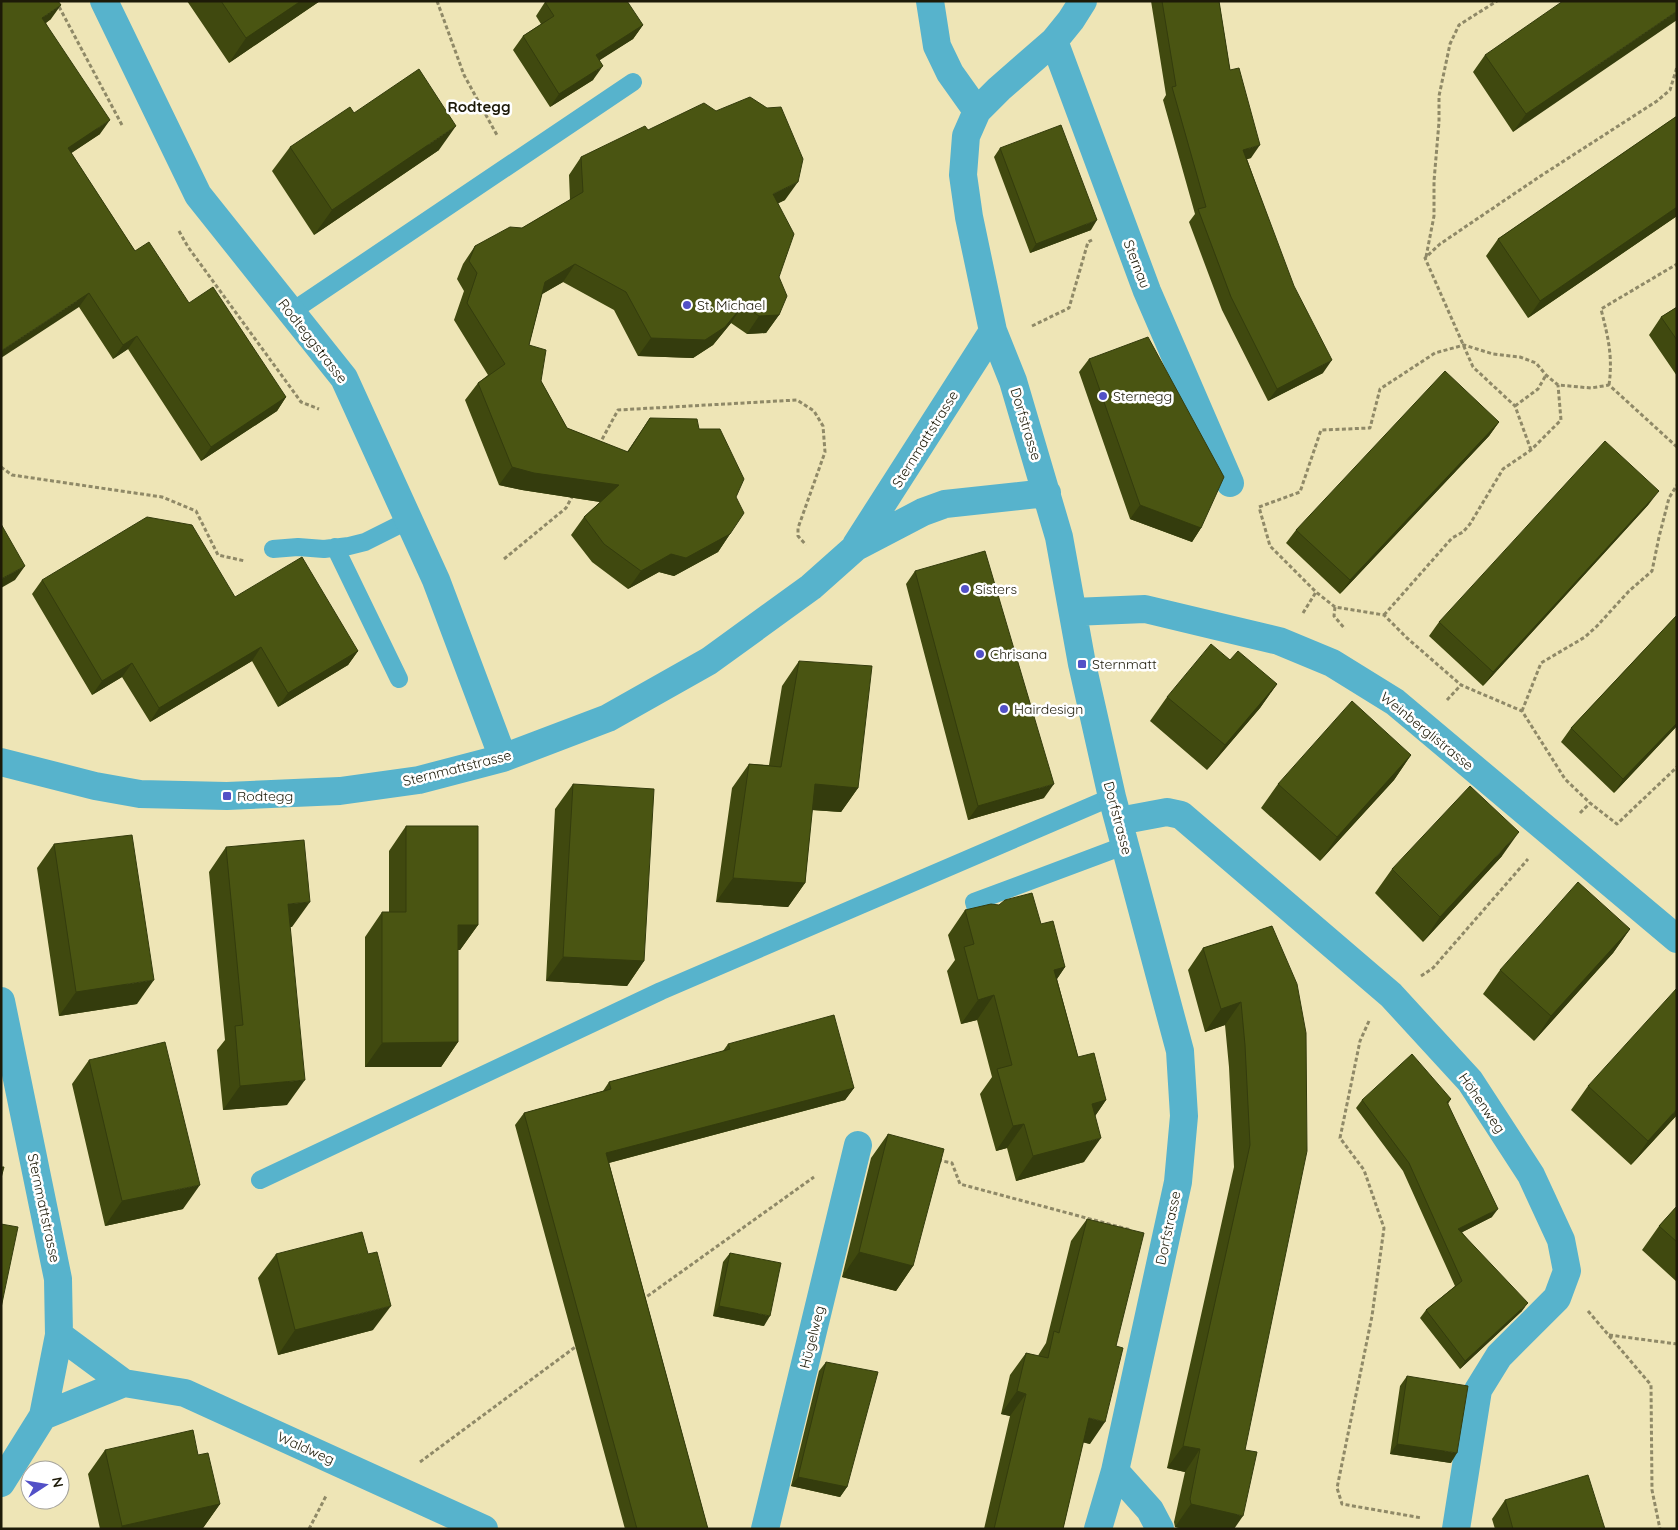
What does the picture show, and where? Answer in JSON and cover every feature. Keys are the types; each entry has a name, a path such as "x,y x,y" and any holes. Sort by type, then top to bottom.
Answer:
{"street":[{"name":"Rodteggstrasse","path":"104,1 198,195 344,378 436,580 503,758"},
{"path":"930,1 938,46 950,73 977,111 1054,41 1083,1"},
{"name":"Sternau","path":"1054,41 1147,291 1230,483"},
{"name":"Dorfstrasse","path":"977,111 966,136 963,175 969,217 992,331 1013,382 1059,538 1082,664 1119,821 1180,1051 1184,1116 1178,1182 1115,1471 1098,1529"},
{"name":"Sternmattstrasse","path":"856,547 992,331"},
{"name":"Sternmattstrasse","path":"1,762 95,786 140,794 227,796 340,791 419,780 503,758 608,718 709,660 810,587 856,547 923,512 945,504 1047,493"},
{"name":"Weinberglistrasse","path":"1073,612 1145,609 1279,641 1332,663 1395,702 1677,939"},
{"name":"Höhenweg","path":"1119,821 1167,812 1181,815 1387,992 1470,1081 1531,1176 1561,1240 1567,1271 1557,1298 1499,1356 1478,1390 1456,1526"},
{"name":"Sternmattstrasse","path":"1,1001 58,1279 59,1335 43,1416"},
{"name":"Hügelweg","path":"765,1529 858,1145"},
{"name":"Waldweg","path":"59,1335 124,1383 185,1393 484,1529"},
{"path":"1,1483 43,1416 124,1383"},
{"path":"1115,1471 1150,1510 1160,1529"}],"lane":[{"path":"292,312 633,82"},
{"path":"273,549 298,547 324,549 349,546 365,542 409,520"},
{"path":"335,547 399,679"},
{"path":"979,920 974,902 1119,821"},
{"path":"260,1180 661,991 1119,821"}],"path":[{"path":"437,1 464,76 512,164"},
{"path":"1497,1 1460,25 1450,44 1439,96 1434,216 1425,258 1473,367 1514,406 1531,450"},
{"path":"1425,258 1440,244 1539,177 1657,101 1670,90 1677,67"},
{"path":"1032,326 1069,308 1088,242 1122,225"},
{"path":"1609,385 1611,350 1601,309 1677,264"},
{"path":"1609,385 1591,388 1558,385 1536,363 1520,357 1493,354 1464,345 1436,353 1380,389 1370,428 1321,430 1300,492 1259,507 1270,546 1316,592 1335,607 1384,615 1460,685 1522,711 1565,779 1590,803 1617,824 1677,767"},
{"path":"1514,406 1538,389 1546,375"},
{"path":"1384,615 1452,538 1463,532 1470,524 1503,469 1531,450 1561,420 1558,385"},
{"path":"1609,385 1677,447"},
{"path":"596,451 618,410 797,400 814,411 823,426 825,452 798,528 798,536 807,546"},
{"path":"1,467 12,475 162,497 170,500 196,511 218,555 246,561 273,549"},
{"path":"1522,711 1542,663 1585,638 1628,590 1652,571 1669,498 1677,485"},
{"path":"504,559 566,508 574,492"},
{"path":"1303,614 1316,592"},
{"path":"1335,607 1334,616 1346,631"},
{"path":"1444,704 1460,685"},
{"path":"1456,1526 1342,1504 1337,1488 1372,1316 1384,1228 1364,1170 1340,1138 1360,1041 1387,992 1433,968 1532,855"},
{"path":"635,1305 858,1145"},
{"path":"933,1159 952,1163 960,1184 1132,1230"},
{"path":"1563,1281 1651,1385 1652,1490 1660,1529"},
{"path":"1609,1336 1677,1344"},
{"path":"389,1486 581,1342"}],"building":[{"path":"1,1 58,1 61,5 42,18 110,120 68,148 135,251 149,242 189,303 213,287 286,397 211,447 137,336 123,345 89,293 1,351"},
{"path":"221,1 301,1 246,38"},
{"path":"546,1 627,1 643,25 596,55 603,66 559,94 523,36 554,16"},
{"path":"1162,1 1219,1 1230,70 1239,68 1260,145 1243,150 1294,286 1332,360 1277,389 1231,297 1198,209 1206,207 1172,87 1176,86"},
{"path":"1563,1 1677,1 1677,11 1526,114 1485,55"},
{"path":"419,69 456,126 332,210 290,147 350,107 354,113"},
{"name":"St. Michael","path":"750,97 767,108 781,107 803,159 798,182 773,194 794,234 779,277 787,296 779,315 759,316 743,305 725,327 705,340 651,338 626,292 575,264 545,282 529,345 546,350 541,381 567,428 628,452 650,418 697,419 699,429 720,429 744,479 736,497 744,513 730,534 686,558 671,554 641,571 604,544 584,517 619,485 534,473 512,467 478,383 505,364 467,303 477,273 469,261 475,246 510,227 522,228 583,192 581,157 645,126 648,130 704,103 716,111"},
{"path":"1677,116 1677,207 1540,301 1498,239"},
{"path":"1061,125 1097,220 1036,244 1000,148"},
{"path":"1677,307 1677,340 1661,317"},
{"path":"1148,337 1224,477 1201,528 1140,505 1089,359"},
{"path":"1445,371 1499,422 1350,580 1296,530"},
{"path":"1605,441 1659,491 1493,672 1439,622"},
{"path":"147,517 192,525 235,597 302,557 358,651 288,693 261,647 159,708 132,663 102,681 42,580"},
{"path":"1,524 25,566 1,579"},
{"path":"985,551 1054,784 978,806 915,571"},
{"path":"1677,615 1677,723 1623,779 1571,728"},
{"path":"1211,644 1230,660 1238,651 1277,684 1225,745 1167,697"},
{"path":"799,661 872,666 858,788 815,784 805,883 733,878 749,764 781,767"},
{"path":"1352,701 1411,755 1337,837 1278,784"},
{"path":"573,784 654,789 644,961 563,957"},
{"path":"1470,786 1519,832 1440,917 1392,869"},
{"path":"406,826 478,826 478,925 458,925 458,1042 382,1043 382,912 406,912"},
{"path":"132,835 154,980 76,992 54,844"},
{"path":"304,840 310,902 288,904 305,1080 240,1086 235,1026 243,1025 226,847"},
{"path":"1578,882 1630,929 1551,1016 1500,970"},
{"path":"1032,893 1041,924 1053,921 1065,967 1054,970 1078,1057 1094,1053 1106,1100 1092,1104 1101,1138 1033,1156 1024,1124 1013,1126 997,1069 1012,1065 994,995 978,1000 964,947 974,944 965,910 991,904 999,905 1005,900"},
{"path":"1272,926 1297,984 1306,1033 1307,1151 1245,1450 1257,1452 1243,1516 1191,1504 1190,1499 1200,1449 1183,1446 1250,1145 1241,1002 1221,1009 1203,948"},
{"path":"1677,988 1677,1109 1648,1141 1588,1086"},
{"path":"834,1015 854,1088 606,1153 708,1529 637,1529 524,1113 611,1089 609,1082 730,1049 728,1044"},
{"path":"165,1042 200,1185 122,1201 89,1060"},
{"path":"1412,1054 1451,1099 1447,1102 1498,1209 1458,1229 1528,1303 1465,1361 1426,1310 1462,1281 1409,1163 1362,1100"},
{"path":"888,1134 944,1149 913,1266 859,1252"},
{"path":"1,1167 4,1167 1,1178"},
{"path":"1677,1206 1677,1242 1659,1226"},
{"path":"1087,1219 1144,1233 1116,1346 1123,1348 1105,1422 1089,1418 1063,1529 994,1529 1026,1394 1017,1391 1026,1353 1048,1358 1054,1331 1059,1333"},
{"path":"1,1224 18,1227 1,1308"},
{"path":"362,1232 368,1254 377,1252 391,1306 295,1330 276,1254"},
{"path":"730,1253 781,1263 770,1316 719,1306"},
{"path":"826,1362 878,1372 847,1487 798,1477"},
{"path":"1407,1376 1468,1386 1457,1453 1397,1444"},
{"path":"193,1430 198,1455 208,1453 220,1504 122,1526 105,1450"},
{"path":"1588,1475 1605,1529 1513,1529 1505,1500"}],"place":[{"name":"St. Michael","path":"687,305"},
{"name":"Sternegg","path":"1103,396"},
{"name":"Sisters","path":"965,589"},
{"name":"Chrisana","path":"980,654"},
{"name":"Sternmatt","path":"1082,664"},
{"name":"Hairdesign","path":"1004,709"},
{"name":"Rodtegg","path":"227,796"}],"district":[{"name":"Rodtegg","path":"479,106"}]}
